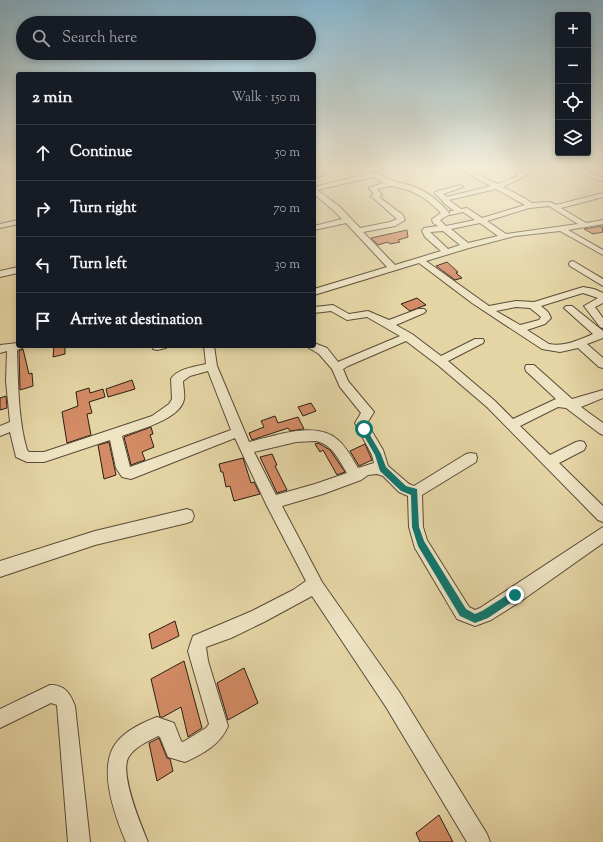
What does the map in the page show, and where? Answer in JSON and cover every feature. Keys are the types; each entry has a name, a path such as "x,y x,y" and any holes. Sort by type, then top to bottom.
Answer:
{"street":[{"path":"333,206 392,267"},
{"path":"438,206 446,214"},
{"path":"452,206 459,211"},
{"path":"446,251 426,231 431,228 444,228 481,220 528,206"},
{"path":"358,231 392,224 400,220 400,217 387,207"},
{"path":"555,207 585,225"},
{"path":"466,246 444,228 436,219 446,214 466,211 505,236"},
{"path":"316,228 347,220"},
{"path":"0,226 16,222"},
{"path":"316,291 446,251 505,236 537,231 561,230 603,222"},
{"path":"561,230 603,253"},
{"path":"420,260 462,292 551,348 565,347 602,334"},
{"path":"573,264 603,283"},
{"path":"0,274 16,270"},
{"path":"489,309 512,304 533,305 583,290 591,291 603,298 589,306 603,325"},
{"path":"519,329 542,322 546,318 545,314 533,305"},
{"path":"316,310 333,308 345,317 368,314 389,324 408,336 491,404 603,515"},
{"path":"569,308 602,334"},
{"path":"389,324 421,312"},
{"path":"337,368 344,363 408,336"},
{"path":"440,361 479,341"},
{"path":"579,343 602,362"},
{"path":"0,349 15,347 6,382 16,425 20,453 27,457 44,456 115,434 156,419 165,414 178,400 177,379 186,373 212,366"},
{"path":"209,348 212,366 238,432 272,502 314,581 314,584 394,700 479,842"},
{"path":"316,348 323,351 337,368 341,379 368,412 361,423 378,454 383,469 404,489 415,492 471,458"},
{"path":"530,368 568,403 603,430"},
{"path":"511,425 557,403 575,404 603,394"},
{"path":"0,431 16,425"},
{"path":"115,434 123,468 127,473 131,474 238,432"},
{"path":"247,448 299,437 314,435 323,437 336,446 356,476"},
{"path":"548,462 580,446"},
{"path":"272,502 323,488 377,468 383,469"},
{"path":"415,492 416,527 420,543 463,612 475,618 485,614 515,595 603,534"},
{"path":"0,569 95,538 187,516"},
{"path":"137,842 129,826 118,781 119,756 135,739 157,726 167,730 175,750 180,752 185,752 213,735 219,726 199,661 199,642 205,638 224,632 295,597 311,588 314,584"},
{"path":"0,719 50,694 57,694 63,699 66,706 79,842"}],"building":[{"path":"602,226 603,232 593,234 584,229"},
{"path":"407,230 408,237 398,240 400,242 390,244 388,242 378,245 371,238"},
{"path":"447,262 462,278 455,280 436,266"},
{"path":"417,298 426,305 410,311 401,304"},
{"path":"54,348 65,348 65,354 53,357"},
{"path":"23,349 29,374 32,373 33,386 20,390 19,351"},
{"path":"132,380 135,389 108,397 106,389"},
{"path":"89,388 90,393 103,389 105,397 89,402 92,413 87,414 91,435 67,443 62,412 78,406 76,392"},
{"path":"6,396 7,408 0,410 0,398"},
{"path":"311,403 316,411 303,416 298,407"},
{"path":"275,416 278,423 298,417 304,429 290,431 288,428 252,440 249,433 264,427 261,421"},
{"path":"151,427 153,434 150,435 154,447 142,452 145,460 131,465 124,437"},
{"path":"109,442 116,475 104,479 98,445"},
{"path":"318,443 330,450 345,472 337,475 323,450 320,452 315,444"},
{"path":"365,444 372,460 359,466 350,451"},
{"path":"272,454 277,465 275,466 287,490 277,493 260,457"},
{"path":"243,458 251,483 254,482 260,494 234,501 230,486 226,487 223,472 221,472 219,464"},
{"path":"175,621 179,636 152,649 149,634"},
{"path":"184,661 202,728 188,737 181,707 163,717 160,717 151,679"},
{"path":"244,668 258,703 228,720 217,683"},
{"path":"159,738 167,758 170,759 173,771 157,781 149,743"},
{"path":"439,815 453,842 420,842 416,833"}],"route":[{"path":"364,429 378,454 383,469 404,489 415,492 416,527 420,543 463,612 470,617 475,618 485,614 515,595"}]}
